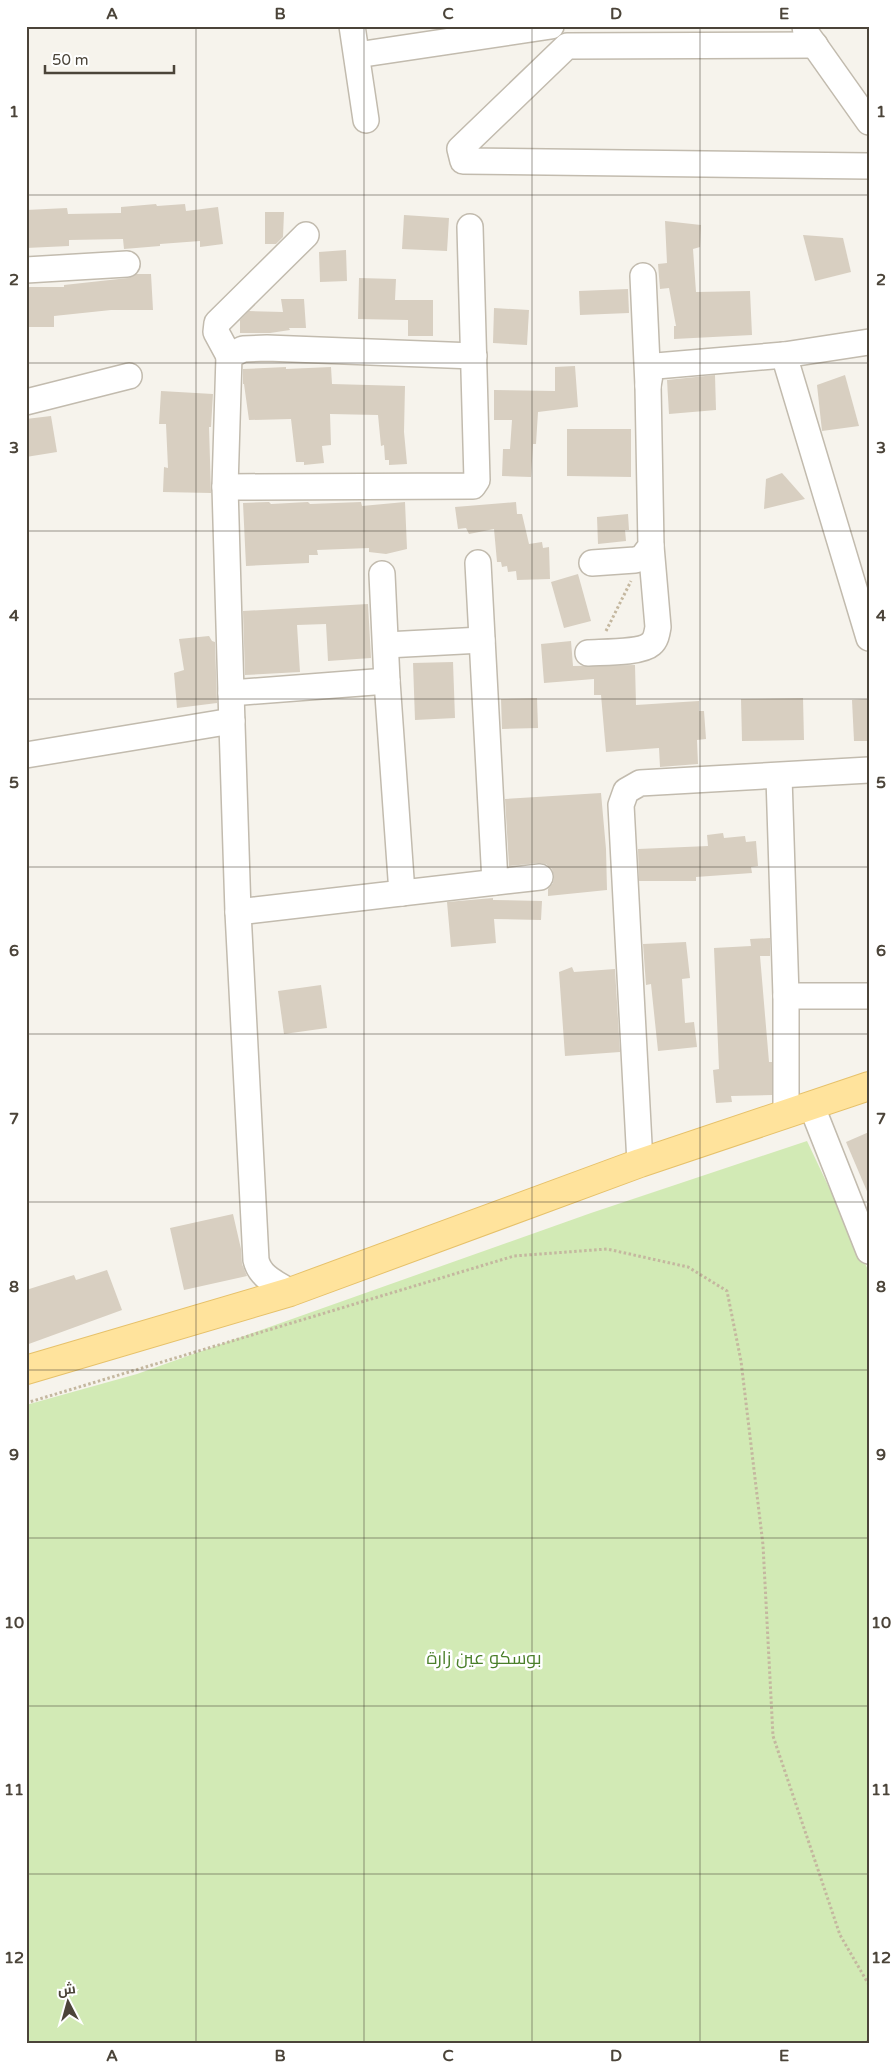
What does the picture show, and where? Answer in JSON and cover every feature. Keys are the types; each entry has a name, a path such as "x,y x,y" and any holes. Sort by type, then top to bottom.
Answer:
{"main road":[{"path":"26,1370 290,1292 640,1163 869,1086"}],"street":[{"path":"352,26 366,120"},
{"path":"357,55 462,33 551,26"},
{"path":"869,122 810,36 567,46 460,149 463,161 869,166"},
{"path":"225,487 473,486 476,480 470,227"},
{"path":"290,1292 262,1274 258,1269 256,1260 238,912 231,693 225,487 229,356 216,332 217,323 306,235"},
{"path":"26,270 127,264"},
{"path":"592,653 640,649 649,646 655,639 658,627 646,552 648,386 643,276"},
{"path":"648,386 651,369 656,366 784,355 869,342"},
{"path":"229,356 243,349 268,348 474,356"},
{"path":"784,355 869,638"},
{"path":"26,402 129,376"},
{"path":"592,563 646,552"},
{"path":"478,563 495,882"},
{"path":"382,574 387,681 402,893"},
{"path":"386,644 482,640"},
{"path":"231,693 387,681"},
{"path":"26,754 232,721"},
{"path":"640,1163 621,805 626,791 640,783 869,770"},
{"path":"779,776 786,996 799,1110 869,1251"},
{"path":"238,912 540,877"},
{"path":"786,996 869,996"}],"path":[{"path":"592,653 646,552"},
{"path":"26,1403 514,1256 607,1249 688,1267 727,1291 741,1361 763,1545 773,1736 840,1935 869,1983"}],"green space":[{"name":"بوسكو عين زارة","path":"807,1141 869,1272 869,2043 26,2043 26,1405 137,1374 591,1213"}],"building":[{"path":"156,204 157,206 185,204 186,211 218,207 223,244 200,247 200,241 124,249 123,239 69,240 69,246 26,248 26,210 67,208 68,214 121,213 121,207"},
{"path":"265,212 284,212 283,237 276,244 265,244"},
{"path":"404,215 449,218 447,251 402,249"},
{"path":"665,221 701,225 700,247 693,249 696,292 750,291 752,335 674,339 674,326 676,326 669,288 660,289 658,264 667,263"},
{"path":"803,235 843,238 851,272 815,281"},
{"path":"346,250 347,281 320,282 319,252"},
{"path":"136,274 151,274 153,310 111,310 54,316 54,327 26,327 26,287 64,287 64,285 128,278"},
{"path":"359,278 396,279 395,300 433,300 433,336 408,336 408,320 358,319"},
{"path":"628,289 629,313 580,315 579,291"},
{"path":"281,299 304,299 306,328 289,328 290,330 270,333 240,333 240,320 249,311 283,312"},
{"path":"494,308 529,310 527,345 493,343"},
{"path":"575,366 578,407 538,412 536,444 533,444 531,477 502,476 503,449 510,449 512,420 494,420 494,390 555,391 555,367"},
{"path":"286,367 286,369 331,367 332,384 405,386 404,432 407,464 389,465 389,460 385,460 384,445 381,446 378,415 330,414 331,445 322,446 324,463 304,465 304,462 296,462 291,419 249,420 243,384 243,369"},
{"path":"715,375 716,410 669,414 667,380"},
{"path":"845,375 859,426 822,431 817,385"},
{"path":"161,391 213,394 211,427 209,427 211,493 163,492 164,467 168,468 166,424 159,424"},
{"path":"51,416 57,452 26,457 26,419"},
{"path":"567,429 631,429 631,477 567,476"},
{"path":"782,473 805,499 764,509 766,479"},
{"path":"269,502 271,504 308,502 310,504 361,502 362,506 405,502 407,549 386,554 369,552 369,548 317,550 318,555 309,555 309,563 246,566 243,503"},
{"path":"516,502 517,514 522,514 529,544 542,542 543,548 549,547 550,579 517,580 516,571 508,572 507,566 502,567 501,562 497,562 494,529 469,534 466,528 458,529 455,507"},
{"path":"628,514 629,530 625,530 626,541 598,544 597,517"},
{"path":"578,574 591,621 564,628 551,582"},
{"path":"368,604 371,658 328,661 326,624 297,625 300,672 245,675 243,611"},
{"path":"209,636 215,642 217,703 177,708 174,673 184,670 179,639"},
{"path":"571,641 573,666 635,665 636,705 699,701 699,711 704,711 706,739 697,740 698,764 660,767 659,748 606,752 601,695 594,695 594,679 544,683 541,644"},
{"path":"453,662 455,718 415,720 413,663"},
{"path":"537,698 538,728 502,729 501,699"},
{"path":"803,698 804,740 742,741 741,699"},
{"path":"869,699 869,741 854,741 852,700"},
{"path":"601,793 606,849 607,890 548,896 548,889 553,883 554,876 552,869 546,864 509,866 505,799"},
{"path":"723,833 724,838 745,836 746,842 756,841 758,866 751,867 752,873 696,877 696,881 639,881 638,849 708,846 707,835"},
{"path":"493,898 493,900 542,901 541,920 494,919 496,943 451,947 447,902"},
{"path":"770,938 770,956 760,956 769,1062 772,1062 772,1095 731,1096 732,1102 716,1103 713,1070 719,1069 714,948 751,946 750,939"},
{"path":"686,942 690,978 682,979 685,1023 694,1022 697,1047 658,1051 651,984 646,985 643,944"},
{"path":"572,967 574,972 615,969 620,1052 565,1056 559,972"},
{"path":"321,985 327,1028 284,1034 278,991"},
{"path":"869,1132 869,1196 846,1142"},
{"path":"233,1214 241,1249 242,1264 247,1276 184,1290 170,1228"},
{"path":"107,1270 122,1310 26,1345 26,1290 74,1275 76,1280"}]}
